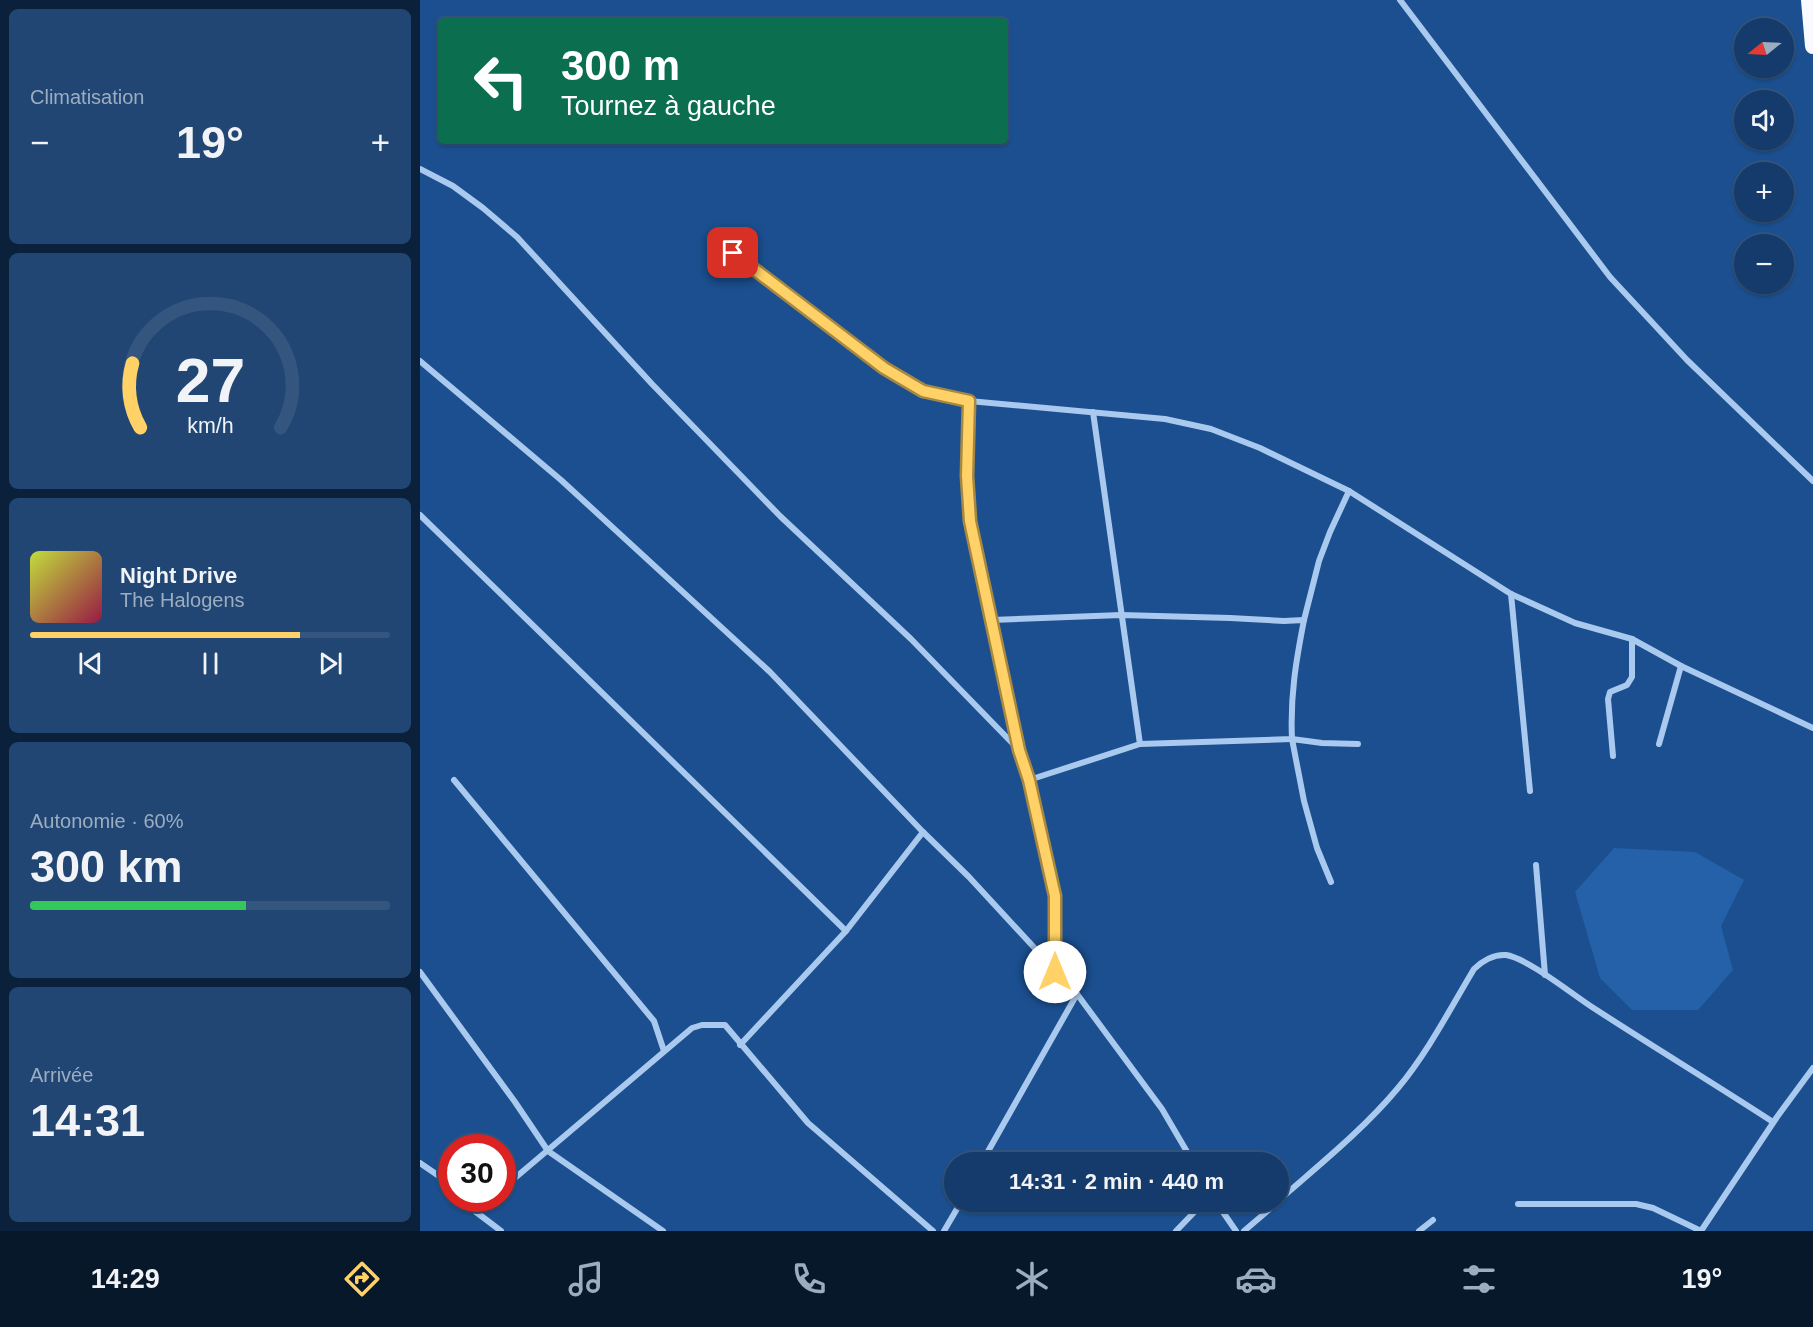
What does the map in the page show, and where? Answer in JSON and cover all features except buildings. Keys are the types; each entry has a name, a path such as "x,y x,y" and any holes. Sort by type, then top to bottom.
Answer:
{"highway":[{"path":"1809,0 1813,46"}],"street":[{"path":"1400,0 1610,278 1687,360 1813,481"},
{"path":"420,169 453,186 517,237 652,384 780,516 911,639 1019,750"},
{"path":"716,240 884,368 923,391 969,401 1165,419 1211,429 1260,448 1349,491 1511,594 1575,623 1632,639 1681,666 1813,728"},
{"path":"420,361 561,480 770,672 969,877 1077,994 1162,1108 1187,1152"},
{"path":"969,401 967,476 970,521 1019,750 1029,780 1055,896 1055,972"},
{"path":"1093,412 1140,744"},
{"path":"1331,882 1317,848 1304,801 1292,739 1291,709 1304,620 1319,561 1349,491"},
{"path":"420,515 846,931"},
{"path":"1511,594 1530,791"},
{"path":"992,620 1121,615 1304,620"},
{"path":"1613,756 1608,699 1610,693 1627,685 1632,677 1632,639"},
{"path":"1659,744 1681,666"},
{"path":"1029,780 1140,744 1292,739 1358,744"},
{"path":"454,780 654,1021 664,1051"},
{"path":"740,1045 846,931 923,832"},
{"path":"1536,865 1545,975"},
{"path":"1289,1191 1363,1126 1398,1089 1425,1052 1474,969 1483,961 1504,955 1515,957 1545,975 1773,1122"},
{"path":"420,972 548,1151 663,1231"},
{"path":"988,1152 1077,994"},
{"path":"516,1177 692,1028 702,1025 725,1025 808,1123 933,1231"},
{"path":"1518,1204 1636,1204 1653,1208 1701,1231 1773,1122 1813,1068"},
{"path":"420,1163 438,1175"},
{"path":"476,1212 501,1231"},
{"path":"944,1231 955,1212"},
{"path":"1176,1231 1194,1212"},
{"path":"1223,1212 1236,1231"},
{"path":"1244,1231 1266,1212"},
{"path":"1419,1231 1433,1220"}],"shaded area":[{"path":"1614,848 1695,852 1744,880 1721,926 1733,970 1698,1010 1632,1010 1600,978 1575,892"}],"route":[{"path":"733,253 884,368 923,391 969,401 967,476 970,521 1019,750 1029,780 1055,896 1055,972"}]}
